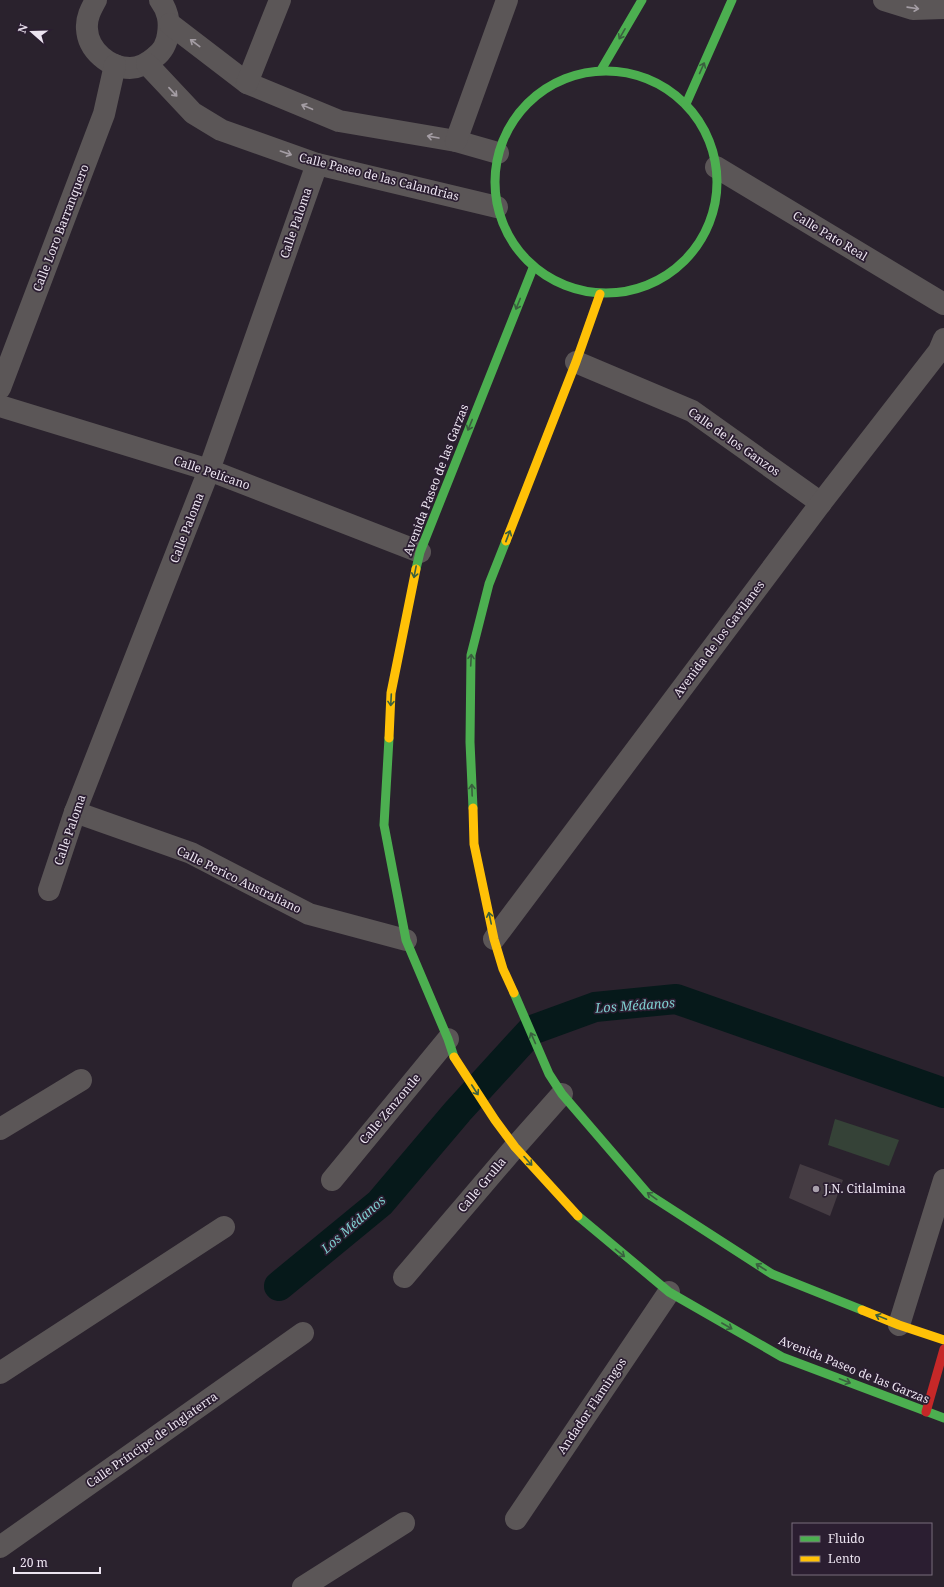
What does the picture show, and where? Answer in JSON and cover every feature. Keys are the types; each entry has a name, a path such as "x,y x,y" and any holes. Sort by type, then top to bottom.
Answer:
{"main road":[{"path":"602,70 642,0"},
{"path":"686,104 732,0"},
{"path":"602,70 632,73 640,76 662,85 686,104 706,133 716,167 715,206 700,242 673,271 639,289 600,294 564,286 533,268 516,250 504,230 497,207 498,153 512,121 536,95 567,77 602,70"},
{"name":"Avenida Paseo de las Garzas","path":"533,268 420,552 392,693 384,825 406,940 448,1039 455,1060 515,1147 582,1221 669,1292 782,1357 944,1418"},
{"path":"600,294 576,362 490,584 471,655 470,742 474,844 494,939 503,969 549,1074 562,1094 648,1194 772,1274 899,1325 944,1340"},
{"path":"926,1412 944,1349"}],"street":[{"path":"96,0 89,12 87,28 91,44 101,57 114,66 131,68 146,64 159,54 168,40 170,24 166,8 160,0"},
{"path":"247,83 280,0"},
{"path":"456,141 507,0"},
{"path":"884,0 913,9 944,8"},
{"path":"170,24 247,83 338,121 456,141 498,153"},
{"name":"Calle Paseo de las Calandrias","path":"146,64 193,113 221,130 317,164 497,207"},
{"name":"Calle Loro Barranquero","path":"0,388 104,114 114,66"},
{"name":"Calle Paloma","path":"49,890 75,812 209,470 317,164"},
{"name":"Calle Pato Real","path":"716,167 944,304"},
{"name":"Avenida de los Gavilanes","path":"494,939 821,503 939,351 944,339"},
{"name":"Calle de los Ganzos","path":"576,362 692,411 821,503"},
{"name":"Calle Pelícano","path":"0,406 209,470 420,552"},
{"name":"Calle Perico Australiano","path":"75,812 191,853 309,914 406,940"},
{"name":"Calle Zenzontle","path":"332,1180 448,1039"},
{"path":"0,1129 80,1080"},
{"name":"Calle Grulla","path":"404,1277 562,1094"},
{"path":"899,1325 944,1180"},
{"path":"0,1373 224,1227"},
{"name":"Andador Flamingos","path":"516,1519 669,1292"},
{"name":"Calle Príncipe de Inglaterra","path":"0,1547 303,1334"},
{"path":"303,1587 404,1523"}],"green space":[{"path":"835,1119 899,1140 889,1166 828,1145"}],"building":[{"name":"J.N. Citlalmina","path":"800,1164 843,1180 830,1216 789,1198"}],"waterway":[{"name":"Los Médanos","path":"279,1286 380,1203 458,1111 532,1030 595,1007 676,999 944,1093"}],"traffic: fast":[{"path":"601,70 642,0"},
{"path":"686,104 732,0"},
{"path":"606,71 628,73 658,84 676,96 692,112 704,130 712,150 715,160 717,182 715,204 704,234 692,252 676,268 658,280 638,288 628,291 606,293 584,291 554,280 536,268 520,252 508,234 500,214 497,204 495,182 497,160 508,130 520,112 536,96 554,84 574,76 584,73 606,71"},
{"path":"416,569 420,552 533,268"},
{"path":"473,808 470,742 471,655 489,584 506,541"},
{"path":"389,738 384,825 406,940 448,1039 454,1057"},
{"path":"514,993 549,1074 562,1094 648,1194 772,1274 862,1310"},
{"path":"578,1216 669,1292 782,1357 944,1418"}],"traffic: slow":[{"path":"506,541 576,362 600,294"},
{"path":"389,738 391,693 416,569"},
{"path":"473,808 474,844 494,939 503,969 514,993"},
{"path":"454,1057 495,1120 515,1147 578,1216"},
{"path":"862,1310 899,1325 944,1340"}],"traffic: jam":[{"path":"926,1412 944,1349"}],"place":[{"name":"J.N. Citlalmina","path":"816,1189"}]}
